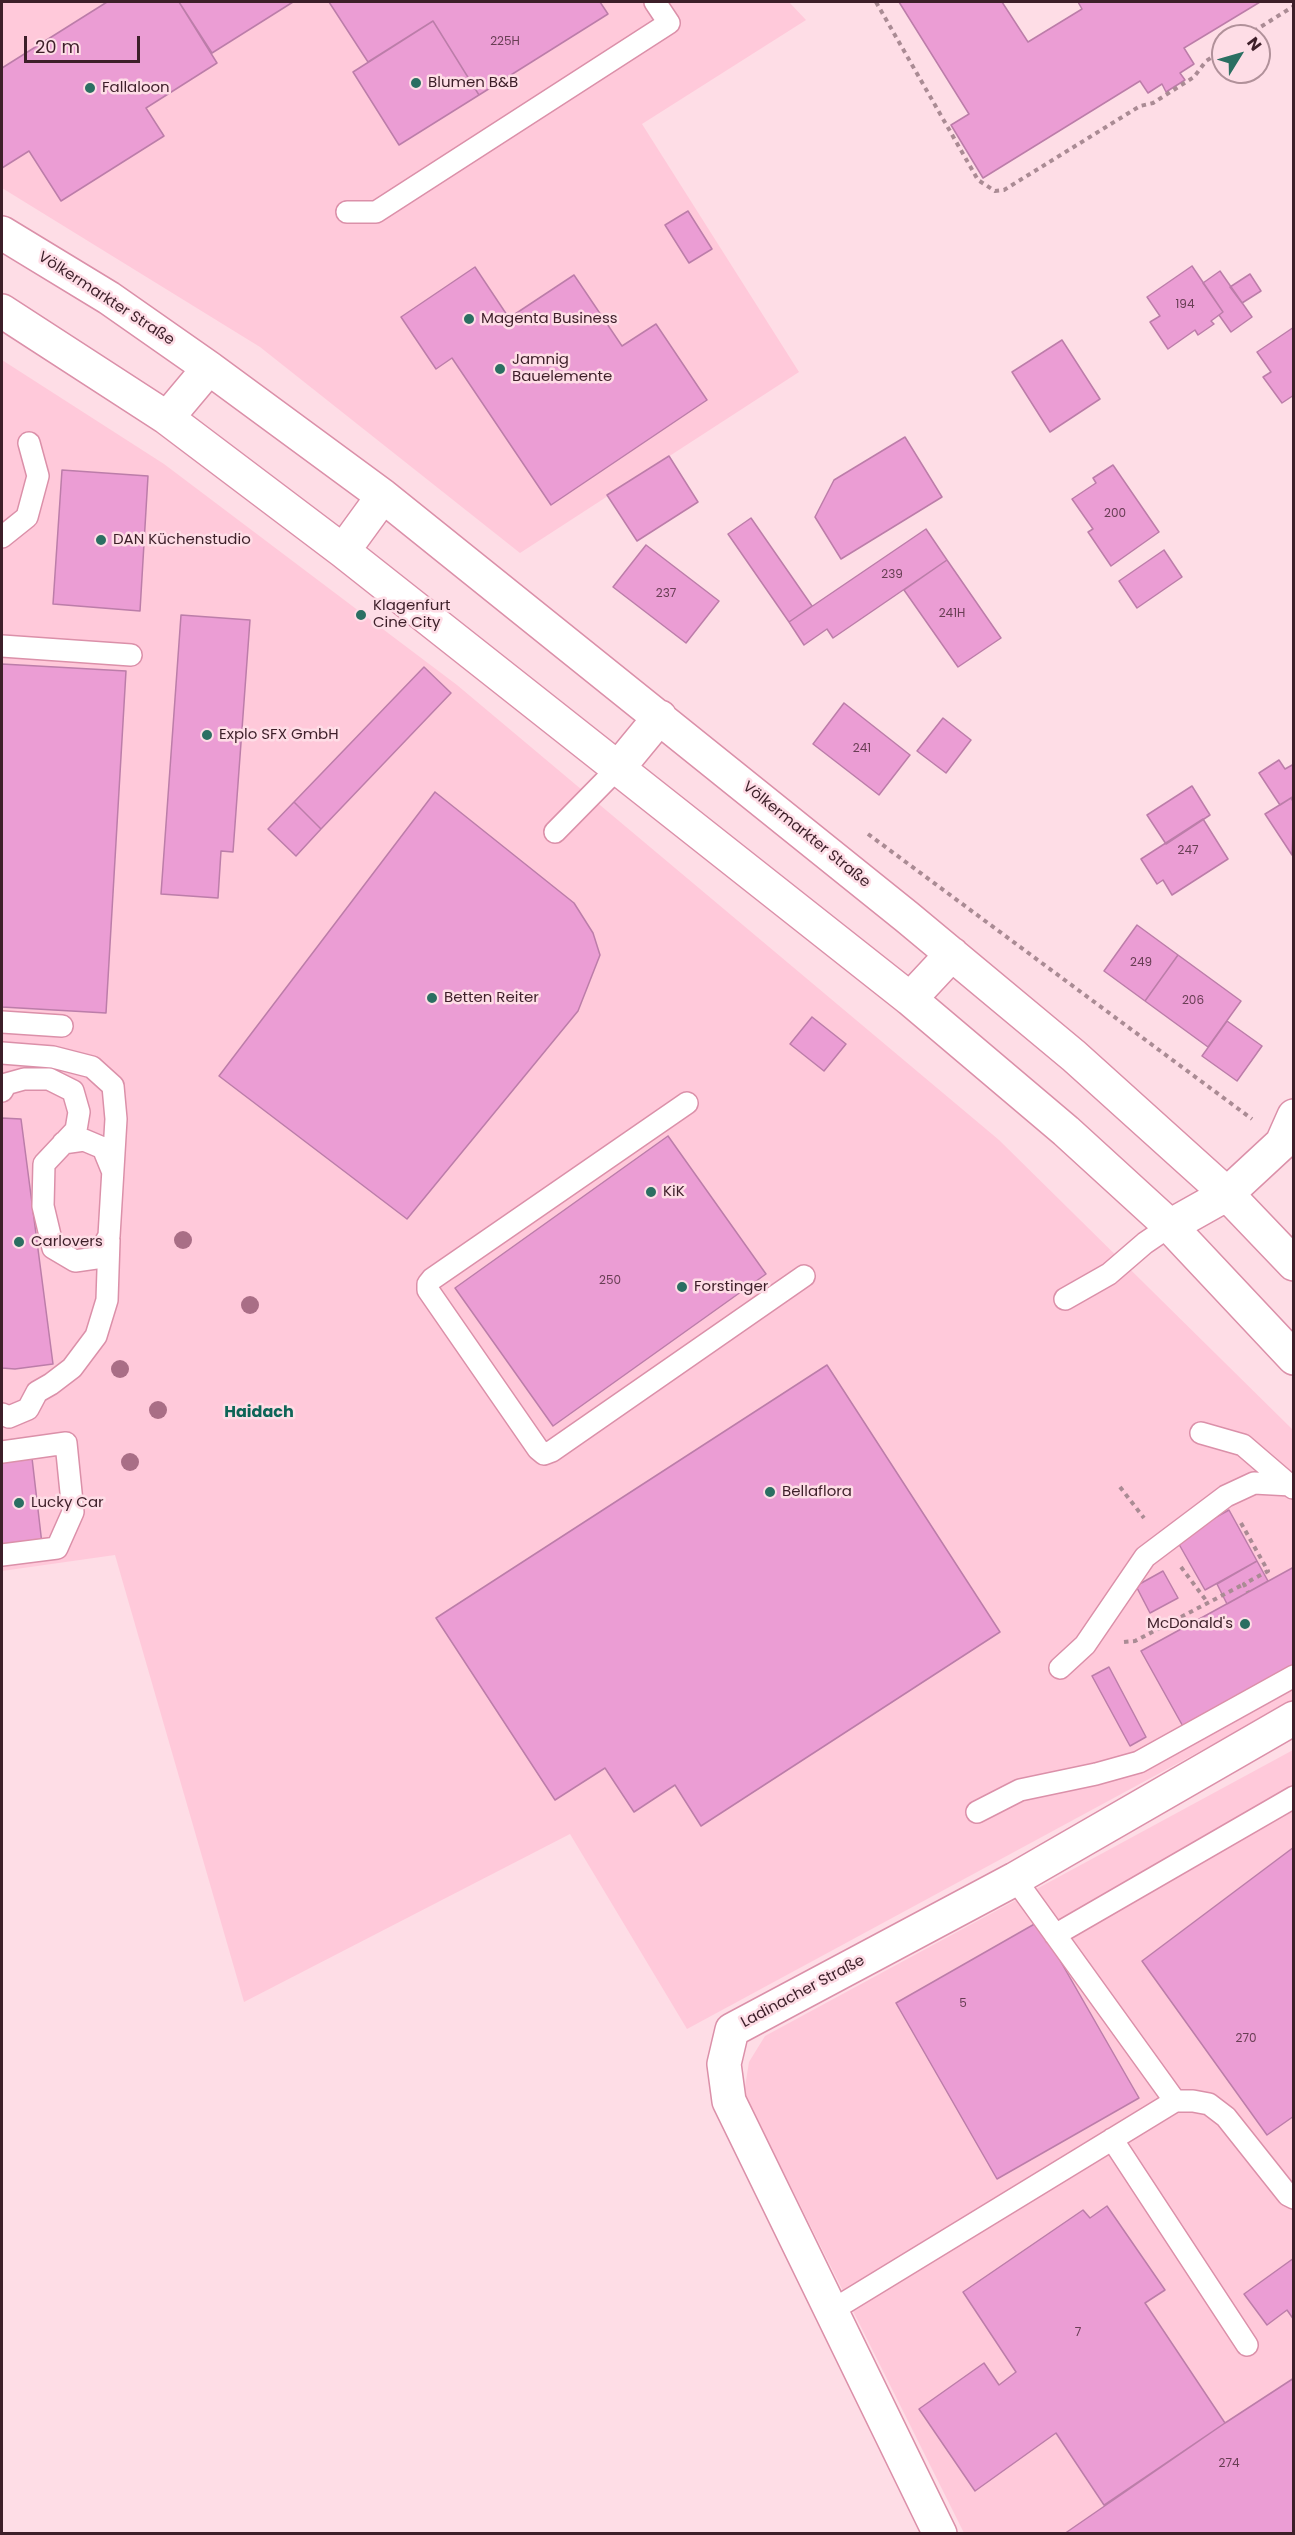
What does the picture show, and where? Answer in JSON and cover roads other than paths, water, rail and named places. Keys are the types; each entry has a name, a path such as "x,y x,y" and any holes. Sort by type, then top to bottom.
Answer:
{"main road":[{"name":"Völkermarkter Straße","path":"2,233 109,298 209,368 383,496 660,717 1074,1056 1227,1194 1293,1264"},
{"path":"2,311 167,418 343,551 910,999 1066,1131 1170,1226 1293,1358"},
{"path":"167,418 209,368"},
{"path":"343,551 383,496"},
{"path":"618,768 660,717"},
{"path":"910,999 952,954"},
{"path":"1170,1226 1227,1194 1282,1143 1293,1116"},
{"name":"Ladinacher Straße","path":"940,2534 729,2101 724,2064 732,2030 1015,1879 1293,1718"}],"lane":[{"path":"347,212 376,212 669,22 655,2"},
{"path":"2,537 27,517 38,476 29,443"},
{"path":"2,646 131,655"},
{"path":"555,832 618,768"},
{"path":"2,1022 62,1026"},
{"path":"2,1053 53,1057 92,1067 113,1086 116,1119 107,1300 96,1336 72,1368 37,1392 28,1409 9,1417 2,1414"},
{"path":"2,1091 6,1084 24,1079 49,1079 73,1092 80,1112 76,1130 44,1164 43,1206 53,1248 75,1261 96,1258 109,1236"},
{"path":"687,1103 432,1279 428,1284 428,1290 538,1449 544,1454 562,1444 804,1276"},
{"path":"63,1143 84,1140 103,1148 113,1175"},
{"path":"1065,1299 1109,1274 1144,1243 1170,1226"},
{"path":"1201,1433 1242,1445 1292,1487"},
{"path":"2,1452 66,1443 73,1512 57,1548 2,1555"},
{"path":"1060,1668 1085,1645 1146,1557 1226,1496 1254,1483 1292,1487"},
{"path":"977,1812 1020,1791 1139,1762 1293,1676"},
{"path":"1055,1935 1293,1797"},
{"path":"1015,1879 1175,2101"},
{"path":"831,2311 1175,2101 1209,2104 1226,2116 1293,2198"},
{"path":"1112,2139 1247,2345"}],"place":[{"name":"Blumen B&B","path":"416,83"},
{"name":"Fallaloon","path":"90,88"},
{"name":"Magenta Business","path":"469,319"},
{"name":"Jamnig Bauelemente","path":"500,369"},
{"name":"DAN Küchenstudio","path":"101,540"},
{"name":"Klagenfurt Cine City","path":"361,615"},
{"name":"Explo SFX GmbH","path":"207,735"},
{"name":"Betten Reiter","path":"432,998"},
{"name":"KiK","path":"651,1192"},
{"name":"Carlovers","path":"19,1242"},
{"name":"Forstinger","path":"682,1287"},
{"name":"Bellaflora","path":"770,1492"},
{"name":"Lucky Car","path":"19,1503"},
{"name":"McDonald's","path":"1245,1624"}],"district":[{"name":"Haidach","path":"259,1413"}]}
